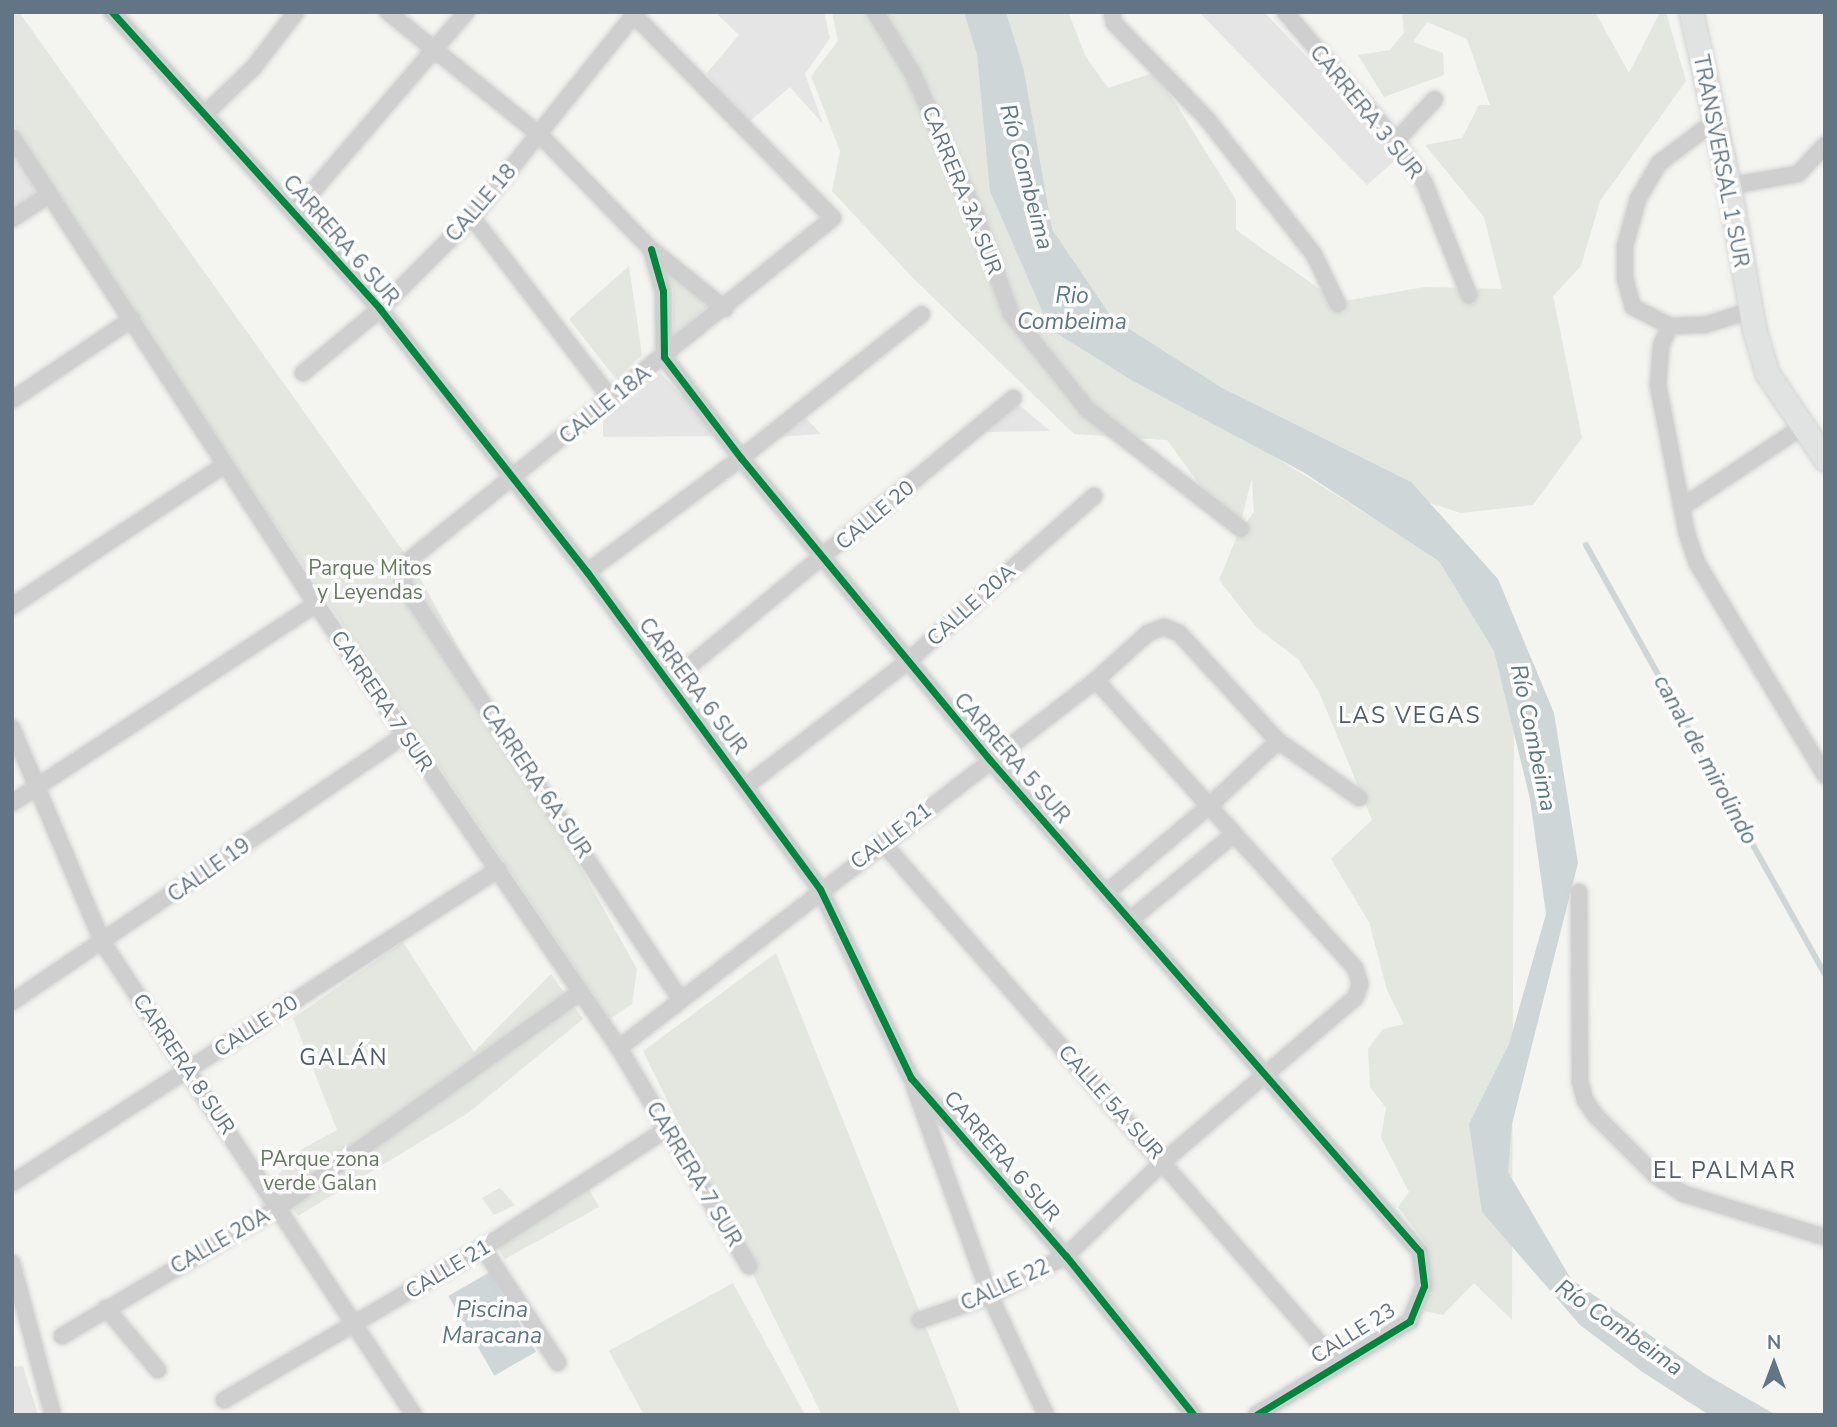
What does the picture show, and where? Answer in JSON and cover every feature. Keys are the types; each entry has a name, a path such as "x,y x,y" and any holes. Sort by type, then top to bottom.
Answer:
{"street":[{"path":"206,112 254,67 296,12"},
{"path":"388,12 540,135 651,248 725,309"},
{"path":"294,213 436,51 466,12"},
{"name":"CARRERA 3A SUR","path":"875,12 913,74 975,213 1011,314 1087,409 1241,529"},
{"path":"1112,12 1114,23 1207,119 1313,253 1338,304"},
{"name":"CARRERA 3 SUR","path":"1285,12 1396,141 1424,182 1469,295"},
{"name":"TRANSVERSAL 1 SUR","path":"1691,12 1729,186 1749,311"},
{"name":"CALLE 18","path":"303,373 380,309 472,217 635,14"},
{"name":"CALLE 18A","path":"407,562 725,309 833,218 635,14"},
{"name":"CARRERA 6 SUR","path":"120,15 380,309 510,479 587,572 820,889 911,1078 990,1296 1046,1415"},
{"path":"1396,141 1435,99"},
{"path":"1715,121 1659,163 1638,199 1625,246 1625,279 1633,307 1670,326 1705,325 1749,311 1767,373 1825,458"},
{"name":"CARRERA 7 SUR","path":"12,137 316,604 404,736 499,869 618,1048 749,1266"},
{"path":"1729,186 1798,174 1825,145"},
{"path":"12,219 49,195"},
{"path":"472,217 612,400"},
{"path":"651,248 663,291 664,357"},
{"path":"587,572 741,458 922,314"},
{"path":"12,400 132,319"},
{"path":"1670,326 1661,345 1658,385 1682,507 1697,563 1825,775"},
{"name":"CARRERA 5 SUR","path":"664,357 821,560 906,662 1420,1252"},
{"name":"CALLE 20","path":"669,683 821,560 1013,398"},
{"path":"1682,507 1802,427"},
{"path":"12,606 224,465"},
{"name":"CALLE 20A","path":"746,786 906,662 1094,496"},
{"name":"CARRERA 6A SUR","path":"407,562 404,585 679,998"},
{"path":"12,803 316,604"},
{"name":"CALLE 21","path":"618,1048 820,889 1096,680 1148,633 1164,628 1179,633 1278,741"},
{"path":"1096,680 1232,835 1130,920"},
{"name":"CARRERA 8 SUR","path":"12,728 34,789 103,943 358,1324 414,1415"},
{"name":"CALLE 19","path":"12,1002 103,943 404,736"},
{"path":"1106,893 1207,808 1278,741 1359,798"},
{"name":"CALLE 22","path":"920,1320 990,1296 1066,1256 1164,1161 1355,998 1360,984 1355,968 1232,835"},
{"name":"CALLE 5A SUR","path":"882,842 1164,1161 1338,1364"},
{"name":"CALLE 20","path":"12,1183 499,869"},
{"path":"1579,892 1580,1081 1585,1100 1595,1115 1656,1176 1684,1194 1825,1237"},
{"name":"CALLE 20A","path":"62,1336 279,1207 580,992"},
{"name":"CARRERA 6 SUR","path":"911,1078 1066,1256 1194,1415"},
{"name":"CALLE 21","path":"224,1400 358,1324 483,1248 667,1129"},
{"path":"483,1248 558,1363"},
{"name":"CALLE 23","path":"1256,1415 1410,1321 1424,1286 1420,1252"},
{"path":"12,1263 53,1415"},
{"path":"106,1308 158,1370"}],"shaded area":[{"path":"715,12 824,12 830,38 805,74 823,124 790,87 743,127 707,73 739,35"},
{"path":"1199,12 1264,12 1401,155 1367,185"},
{"path":"12,137 49,195 12,219"},
{"path":"660,373 720,436 603,437 603,419"},
{"path":"1018,404 1050,431 985,432"},
{"path":"802,414 821,434 776,437"},
{"path":"23,1366 38,1415 12,1415 12,1367"}],"green space":[{"name":"Parque Mitos y Leyendas","path":"12,12 19,12 411,562 637,969 632,1004 610,1019 135,317 12,122"},
{"path":"832,12 1068,12 1086,57 1108,88 1156,72 1236,200 1236,230 1338,302 1425,287 1502,289 1484,217 1425,145 1462,138 1479,105 1490,105 1467,39 1427,22 1413,42 1443,53 1444,75 1384,97 1358,55 1390,50 1404,33 1402,12 1595,12 1629,73 1660,12 1666,12 1686,81 1600,201 1581,266 1553,296 1582,438 1533,505 1461,513 1264,450 1448,565 1514,668 1512,1320 1474,1283 1443,1315 1424,1311 1429,1248 1398,1207 1409,1192 1381,1138 1386,1108 1370,1087 1368,1049 1383,1029 1404,1024 1387,990 1369,922 1331,859 1372,820 1319,692 1298,659 1256,627 1219,580 1237,536 1167,440 1074,434 912,277 832,191 840,151 811,76 838,41","holes":["1252,480 1254,512 1238,534"]},
{"path":"659,260 711,303 673,339 673,289"},
{"path":"629,266 642,355 616,379 569,319"},
{"name":"PArque zona verde Galan","path":"403,942 474,1052 551,974 583,1019 468,1113 298,1216 273,1180 302,1149 337,1130 293,1018"},
{"path":"776,953 961,1415 822,1415 643,1051"},
{"path":"500,1188 515,1205 494,1215 482,1198"},
{"path":"589,1189 599,1207 505,1259 497,1247"},
{"path":"733,1283 805,1415 644,1415 609,1351"}],"water":[{"name":"Rio Combeima","path":"964,12 1006,12 1024,71 1052,229 1112,318 1222,388 1411,482 1498,579 1554,713 1578,863 1512,1124 1508,1172 1571,1279 1705,1374 1776,1415 1709,1415 1641,1371 1580,1325 1482,1212 1469,1124 1509,1044 1546,914 1530,799 1494,651 1439,561 1303,472 1133,381 1050,329 990,191 977,54"},
{"name":"Piscina Maracana","path":"490,1272 536,1352 494,1376 448,1296"}],"waterway":[{"name":"canal de mirolindo","path":"1586,545 1825,975"}],"cycle path":[{"path":"112,12 380,309 587,572 820,889 911,1078 1066,1256 1194,1415"},
{"path":"651,249 663,291 664,357 741,458 990,760 1420,1252 1424,1286 1410,1321 1256,1415"}],"district":[{"name":"LAS VEGAS","path":"1410,716"},
{"name":"GALÁN","path":"344,1058"},
{"name":"EL PALMAR","path":"1725,1171"}],"water label":[{"name":"Río Combeima","path":"1026,177"},
{"name":"Río Combeima","path":"1533,738"},
{"name":"Río Combeima","path":"1619,1328"}]}
